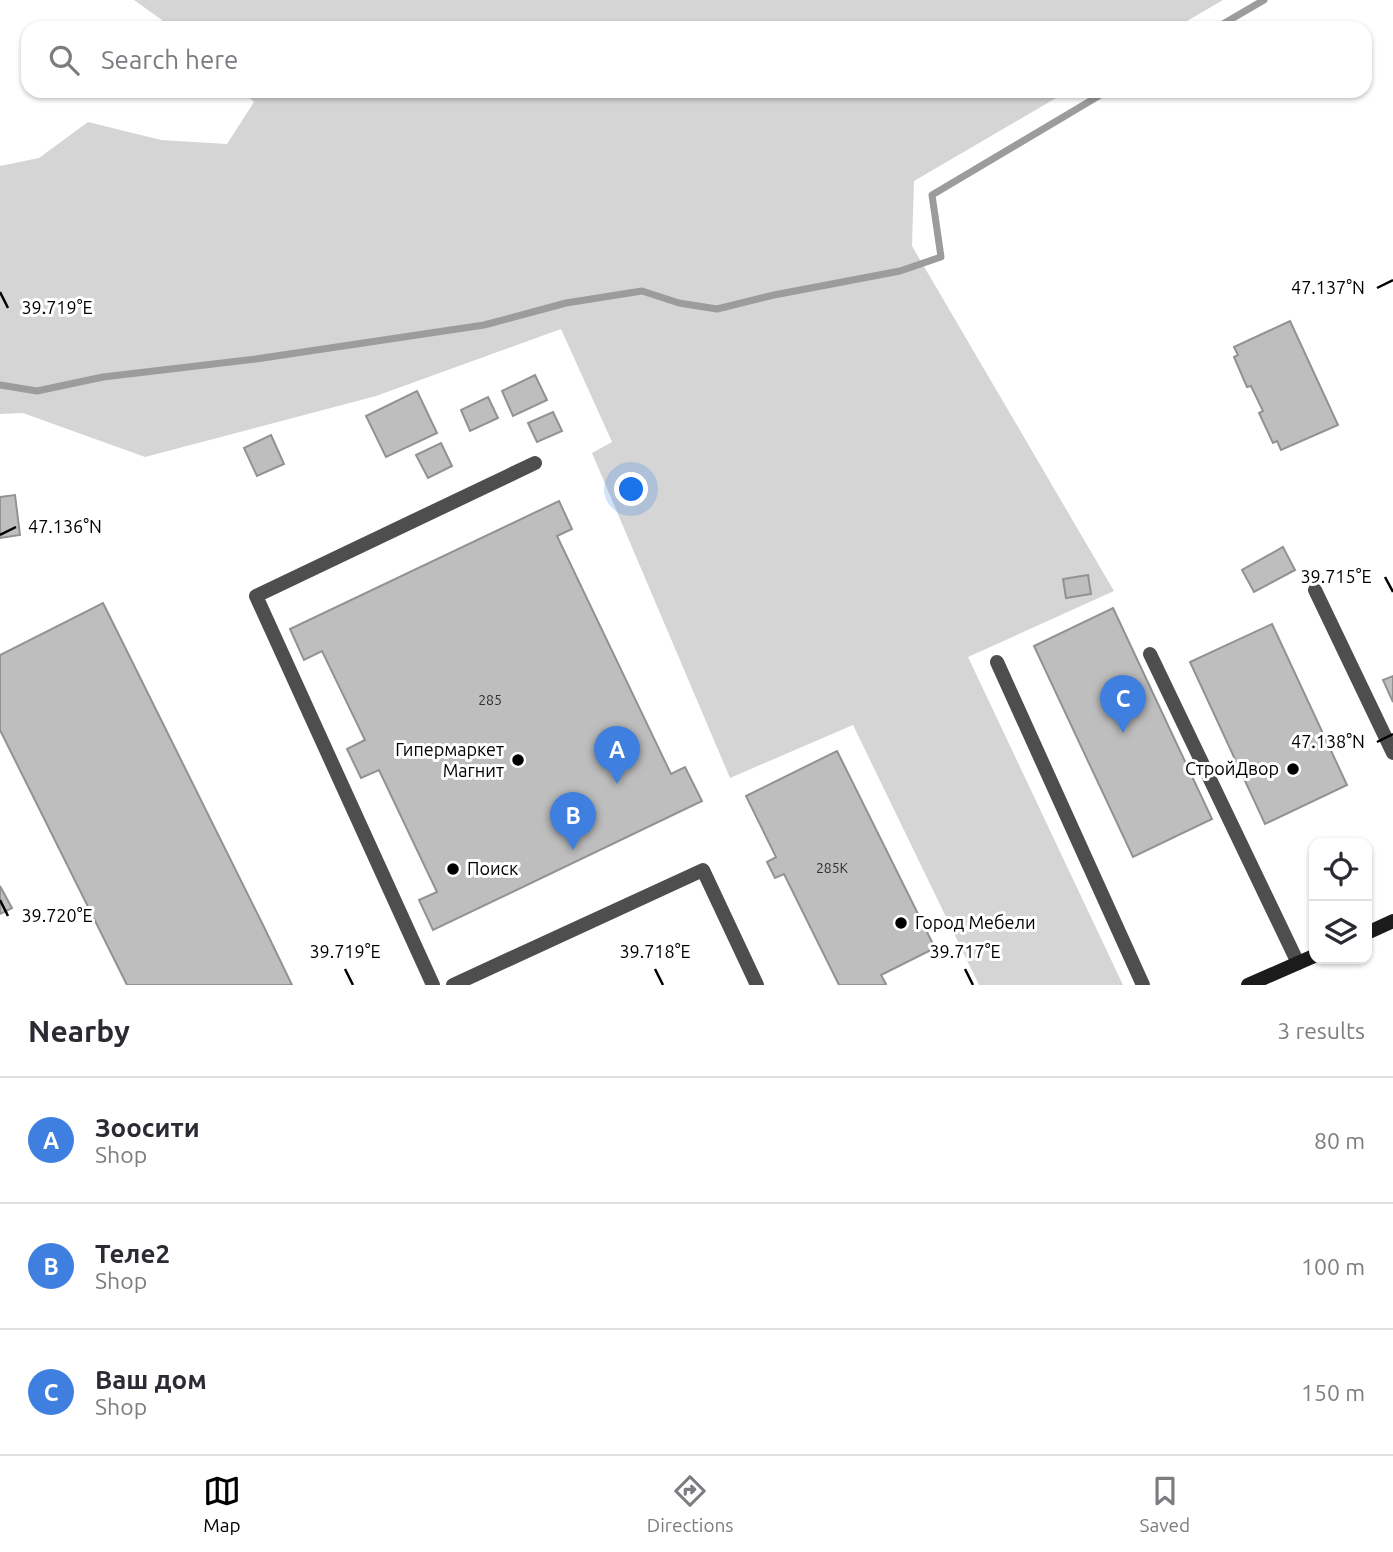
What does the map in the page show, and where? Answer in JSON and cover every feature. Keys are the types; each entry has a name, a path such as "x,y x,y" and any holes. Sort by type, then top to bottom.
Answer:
{"main road":[{"path":"1372,931 1393,921"},
{"path":"1248,985 1309,958"}],"lane":[{"path":"433,985 256,596 535,463"},
{"path":"1315,590 1393,753"},
{"path":"1150,654 1298,963"},
{"path":"997,662 1143,985"},
{"path":"453,985 703,870 757,985"}],"shaded area":[{"path":"134,0 1223,0 1187,21 163,21"},
{"path":"250,98 1056,98 914,181 912,246 1114,591 968,657 1123,985 979,985 853,725 730,778 592,453 612,442 561,329 376,396 145,457 23,413 0,414 0,166 39,158 88,122 161,140 227,144 254,102"}],"building":[{"path":"1290,321 1338,425 1281,450 1277,441 1273,443 1259,413 1263,411 1251,386 1247,387 1234,357 1238,355 1234,347"},
{"path":"535,375 547,400 513,416 502,391"},
{"path":"417,391 437,433 386,457 366,416"},
{"path":"488,397 498,418 470,431 461,410"},
{"path":"553,412 562,431 537,442 528,423"},
{"path":"271,435 284,464 257,476 244,448"},
{"path":"441,443 452,466 428,478 416,455"},
{"path":"15,495 20,535 0,538 0,497"},
{"path":"559,501 572,529 557,536 671,774 685,767 702,801 433,930 419,900 437,892 379,770 361,778 347,749 365,740 322,651 304,660 290,629"},
{"path":"1283,547 1295,570 1254,592 1242,570"},
{"path":"1088,575 1091,594 1066,598 1063,579"},
{"path":"103,603 292,985 127,985 0,730 0,655"},
{"path":"1113,608 1212,819 1133,857 1034,646"},
{"path":"1272,624 1347,785 1265,824 1190,662"},
{"path":"1393,676 1393,702 1383,680"},
{"path":"837,751 935,948 881,975 886,984 883,985 839,985 784,874 775,878 767,862 776,857 746,796"},
{"path":"0,886 12,908 0,914"}],"waterway":[{"path":"1228,21 1264,0"},
{"path":"0,385 37,391 103,377 256,359 484,325 566,303 642,291 679,303 717,309 774,295 900,271 941,257 932,195 1095,98"}],"place":[{"name":"Ваш дом","path":"1123,733"},
{"name":"Гипермаркет Магнит","path":"518,760"},
{"name":"СтройДвор","path":"1293,769"},
{"name":"Зоосити","path":"617,784"},
{"name":"Теле2","path":"573,850"},
{"name":"Поиск","path":"453,869"},
{"name":"Город Мебели","path":"901,923"}]}
